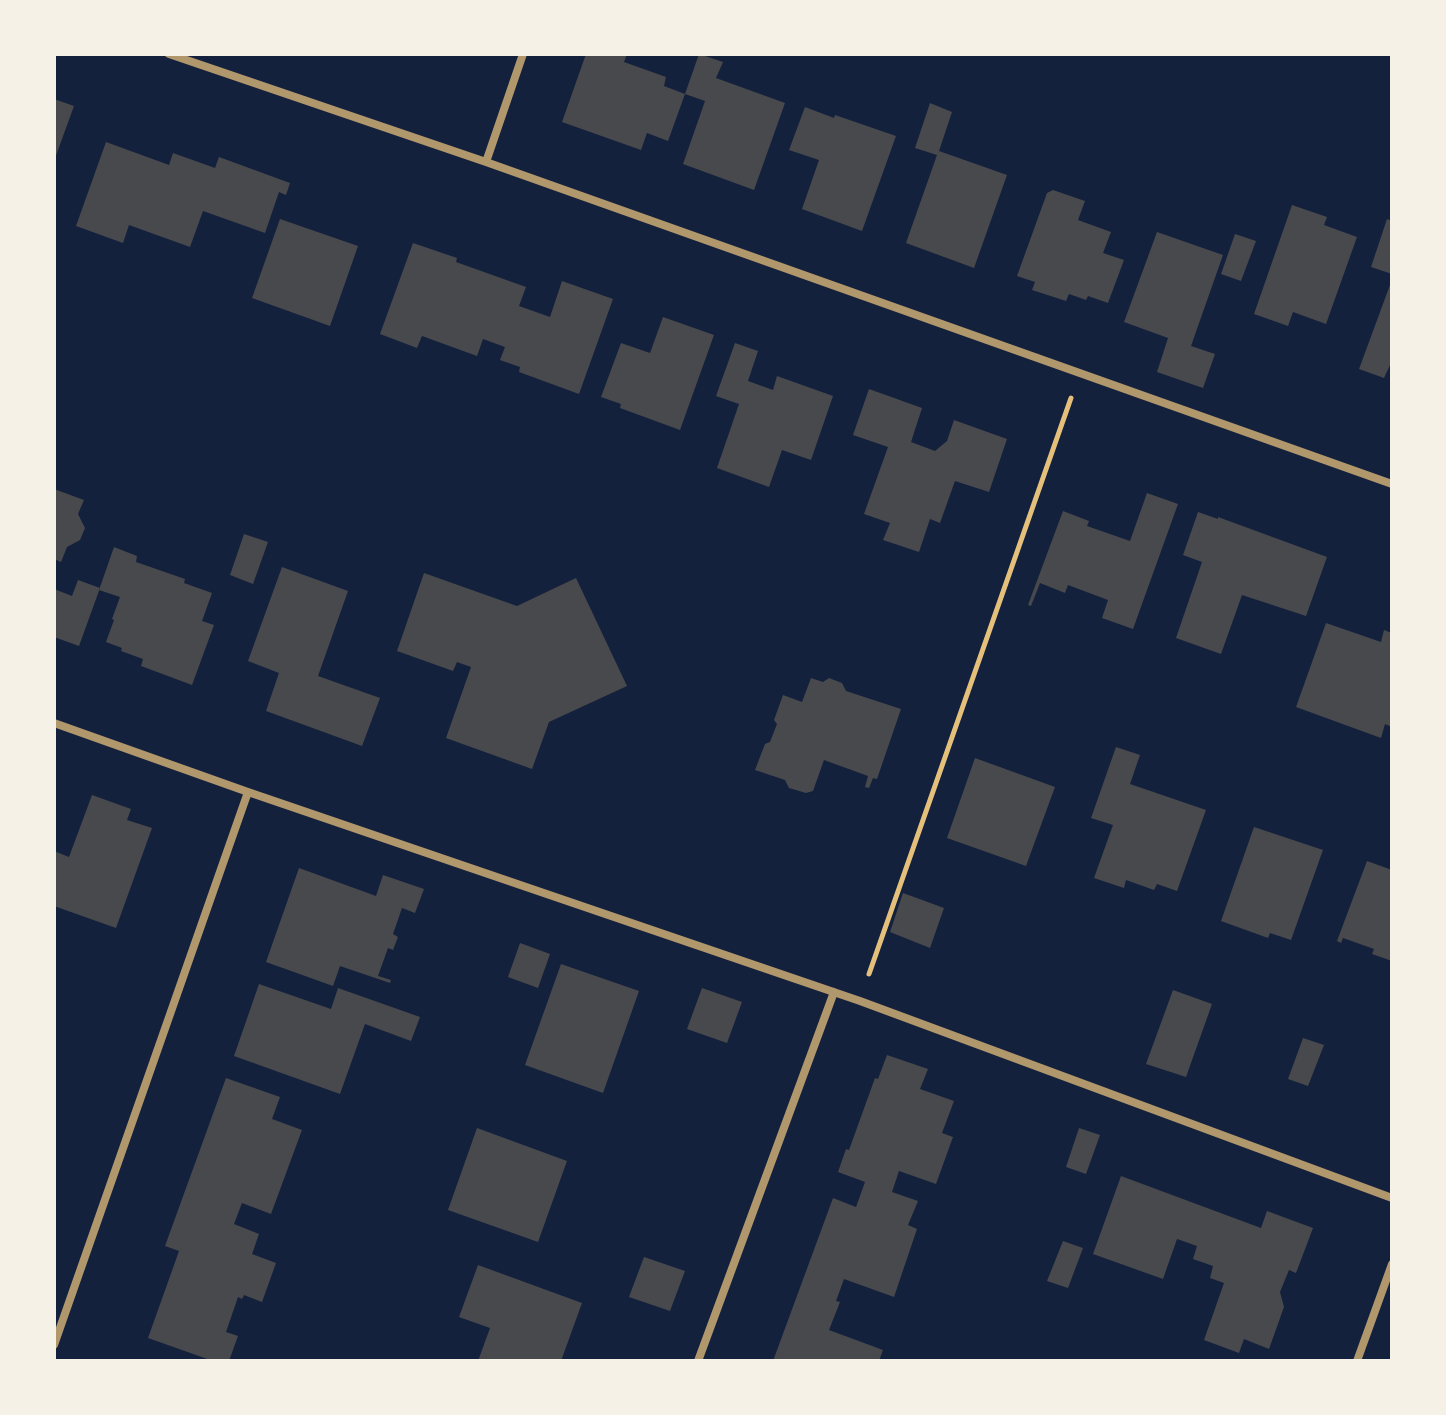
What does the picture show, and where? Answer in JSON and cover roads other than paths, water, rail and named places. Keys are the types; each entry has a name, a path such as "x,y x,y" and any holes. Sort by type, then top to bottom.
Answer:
{"street":[{"path":"169,54 486,162 1392,484"},
{"path":"486,162 523,54"},
{"path":"54,723 860,1001 1392,1198"},
{"path":"54,1345 248,792"},
{"path":"698,1361 834,992"},
{"path":"1357,1361 1392,1264"}]}
